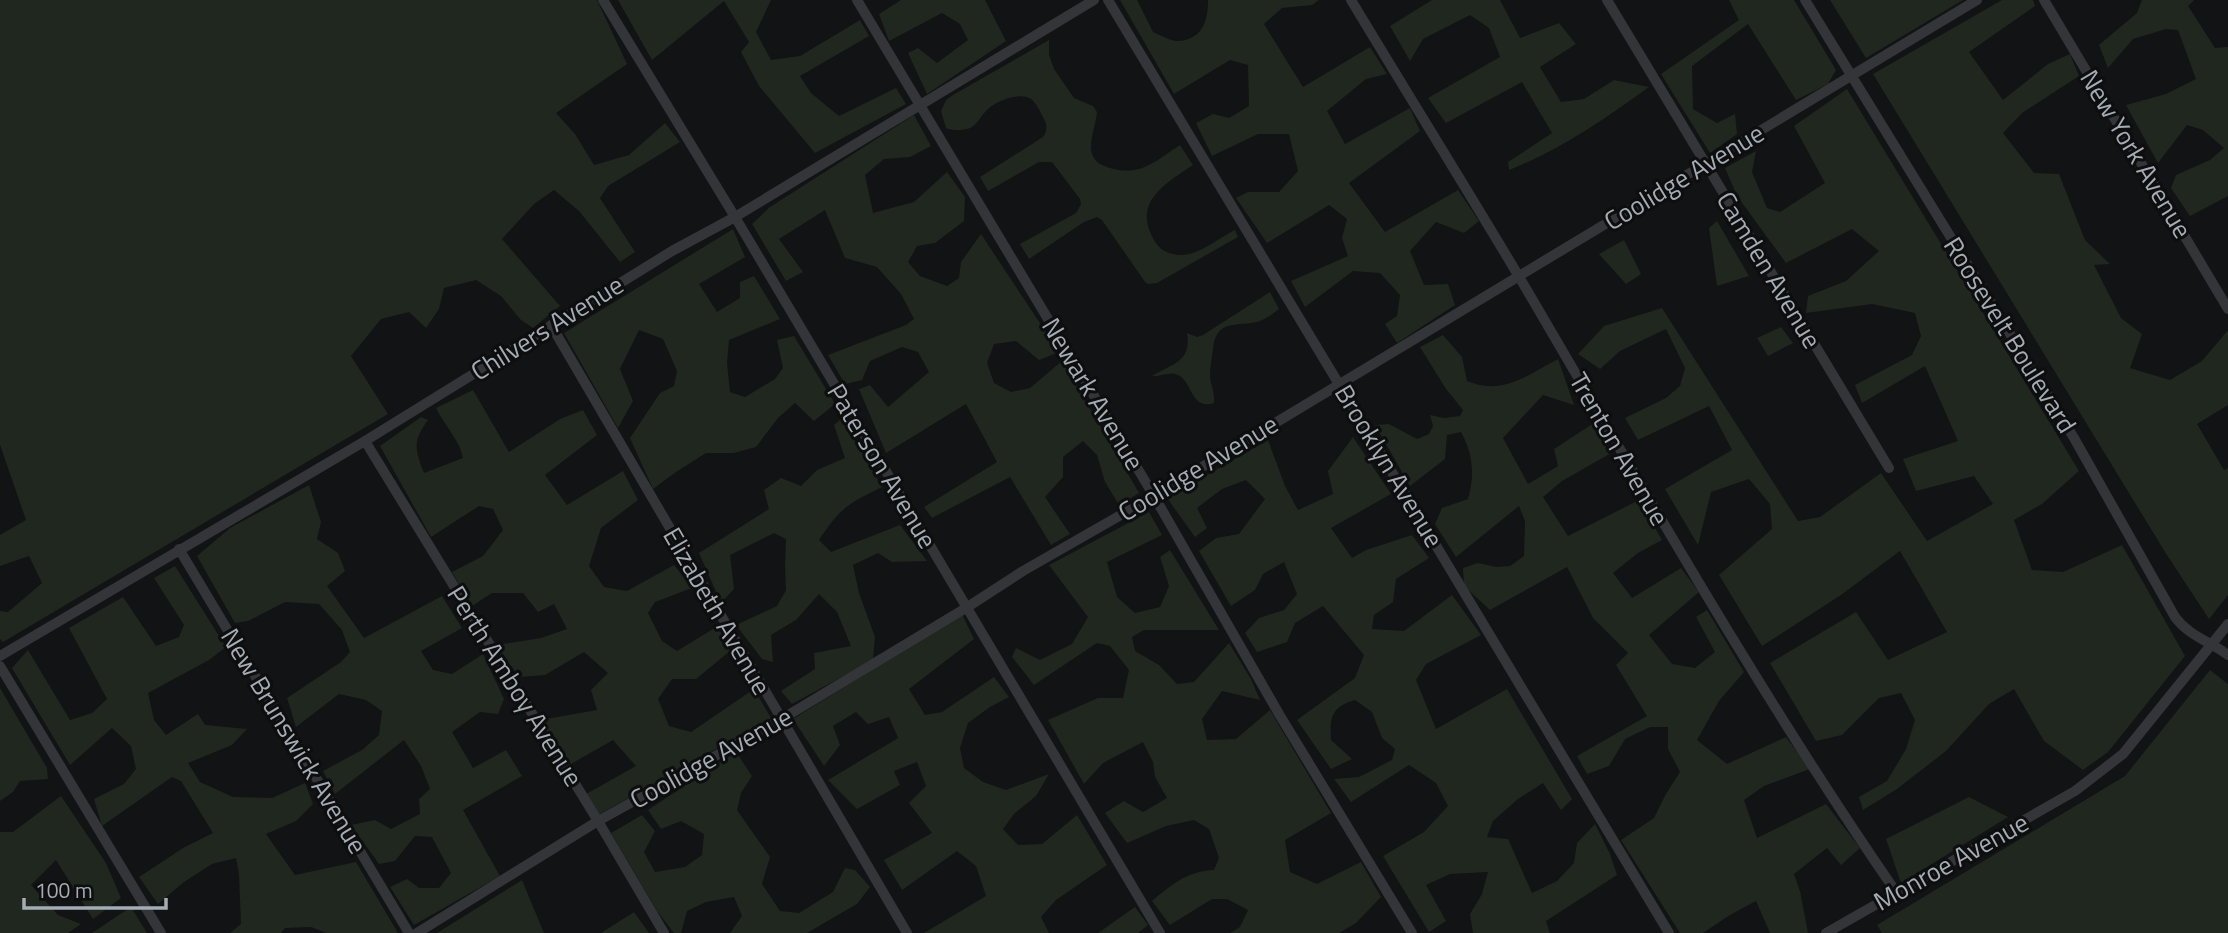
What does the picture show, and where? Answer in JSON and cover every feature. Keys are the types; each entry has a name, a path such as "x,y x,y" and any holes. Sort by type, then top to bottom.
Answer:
{"street":[{"name":"Paterson Avenue","path":"603,0 735,217 1160,933"},
{"name":"Newark Avenue","path":"857,0 1412,933"},
{"name":"Chilvers Avenue","path":"0,656 365,440 672,251 735,217 1094,0"},
{"name":"Brooklyn Avenue","path":"1108,0 1669,933"},
{"name":"Trenton Avenue","path":"1351,0 1518,276 1725,629 1896,892"},
{"name":"Camden Avenue","path":"1607,0 1889,468"},
{"name":"Roosevelt Boulevard","path":"1805,0 2074,438 2175,617 2198,638 2228,654"},
{"name":"Coolidge Avenue","path":"417,933 598,821 780,720 966,608 1023,570 1154,496 1977,0"},
{"name":"New York Avenue","path":"2044,0 2228,309"},
{"name":"Elizabeth Avenue","path":"551,325 907,933"},
{"name":"Perth Amboy Avenue","path":"365,440 664,933"},
{"name":"New Brunswick Avenue","path":"179,549 409,933"},
{"name":"Monroe Avenue","path":"1826,933 2076,791 2123,754 2228,624"},
{"path":"0,666 161,933"}],"shaded area":[{"path":"0,0 597,0 627,64 556,113 575,134 594,165 629,155 665,123 680,142 608,186 600,198 635,252 620,262 579,211 554,190 534,204 502,239 560,306 533,328 521,320 501,296 476,280 444,288 439,309 426,328 409,312 381,319 351,356 388,414 3,642 0,639 0,611 8,612 42,583 29,556 0,566 0,535 26,520 0,445"},
{"path":"618,0 771,0 756,32 771,60 800,56 860,20 869,36 800,76 811,93 839,116 896,88 906,104 815,153 759,86 741,52 749,42 724,1 652,60"},
{"path":"901,0 985,0 1006,41 927,94 908,53 918,48 937,63 968,40 960,24 942,13 889,41 879,14"},
{"path":"1120,0 1137,0 1153,32 1176,41 1194,37 1203,27 1208,0 1319,0 1312,5 1282,8 1264,24 1303,87 1370,47 1387,74 1366,79 1327,111 1345,144 1410,108 1420,131 1349,183 1385,232 1458,190 1479,221 1464,233 1436,222 1410,251 1424,285 1448,284 1455,305 1397,343 1385,324 1397,316 1400,295 1380,273 1353,271 1305,307 1291,281 1348,256 1342,238 1347,219 1329,205 1267,243 1236,198 1248,192 1279,192 1298,171 1289,134 1258,134 1212,156 1196,123 1213,114 1229,118 1249,106 1248,65 1230,60 1174,94"},
{"path":"1432,0 1500,0 1520,38 1559,23 1576,44 1540,67 1561,102 1584,99 1614,80 1649,87 1564,143 1509,170 1508,162 1552,133 1522,82 1446,123 1428,98 1500,57 1489,28 1470,15 1423,39 1410,61 1390,26"},
{"path":"1729,0 1794,0 1836,70 1828,84 1796,100 1748,24 1692,66 1693,109 1717,123 1735,114 1737,134 1710,153 1661,74 1739,20"},
{"path":"1830,0 1963,0 1866,58"},
{"path":"2002,0 2033,0 2035,6 1969,52 2003,100 2048,64 2070,54 2079,76 2022,113 2003,133 2034,173 2059,174 2085,240 2110,264 2094,265 2121,318 2142,334 2130,368 2170,380 2202,361 2228,330 2228,405 2197,424 2224,470 2228,468 2228,595 2209,619 2165,552 1873,74"},
{"path":"2142,0 2194,0 2188,6 2215,48 2228,47 2228,196 2190,216 2171,188 2176,175 2210,160 2224,148 2203,130 2187,125 2158,163 2126,105 2166,94 2196,79 2178,30 2166,29 2133,39 2108,68 2099,45 2137,13"},
{"path":"1049,40 1049,55 1054,69 1074,98 1093,106 1097,112 1091,145 1093,157 1098,162 1121,170 1139,169 1180,145 1193,165 1163,187 1149,205 1148,227 1159,247 1181,255 1202,249 1235,230 1238,237 1157,283 1148,284 1102,220 1097,217 1084,222 1029,259 1020,244 1076,213 1081,204 1080,199 1052,162 1039,162 988,191 980,177 1043,137 1046,124 1038,107 1026,97 1007,99 990,108 972,127 959,130 946,128 941,111 946,100 953,95"},
{"path":"1847,89 2079,471 2042,504 2014,520 2032,570 2063,572 2122,545 2185,656 2108,752 2083,770 2044,741 2014,689 1989,704 1946,751 1897,789 1863,810 1859,797 1887,781 1906,749 1915,720 1901,693 1879,698 1842,735 1816,741 1770,663 1856,612 1888,660 1947,632 1900,551 1841,595 1762,646 1719,575 1772,529 1770,504 1749,479 1711,492 1698,545 1665,489 1732,450 1709,406 1638,440 1625,418 1666,398 1680,386 1685,368 1666,329 1620,351 1600,369 1578,354 1604,326 1662,308 1798,521 1820,517 1881,473 1927,541 1993,504 1974,476 1916,491 1903,459 1958,441 1925,366 1862,403 1855,385 1912,355 1921,336 1915,313 1872,304 1806,313 1808,296 1846,281 1879,251 1852,229 1786,263 1737,196 1725,168 1756,151 1752,172 1767,208 1780,212 1825,183 1794,126"},
{"path":"914,115 931,146 910,157 884,159 865,175 873,213 914,202 947,172 965,197 964,221 935,243 917,246 908,262 920,276 947,286 959,278 961,262 981,234 1059,352 1039,360 1016,341 994,344 987,363 994,383 1011,392 1030,388 1062,361 1139,493 1119,505 1105,482 1097,455 1083,441 1063,457 1063,477 1045,497 1070,534 1051,545 1010,477 932,518 924,507 997,462 966,404 886,453 859,389 870,385 888,407 929,372 918,352 902,347 870,361 862,380 845,384 828,355 906,325 914,319 901,294 877,267 845,258 825,210 779,239 803,272 786,281 752,224 770,207"},
{"path":"1717,221 1749,276 1717,286 1709,228"},
{"path":"733,229 745,257 699,284 717,312 740,298 740,282 754,276 780,319 729,340 727,363 730,392 745,397 775,379 783,368 777,340 794,336 835,404 814,421 795,403 778,418 756,447 734,453 706,453 653,489 630,438 660,393 674,386 677,371 663,339 639,330 620,369 633,401 618,428 564,333"},
{"path":"1624,240 1641,274 1626,284 1599,254"},
{"path":"1270,292 1279,309 1260,321 1224,328 1215,338 1210,376 1214,403 1200,402 1185,381 1175,374 1152,376 1174,365 1184,356 1187,350 1187,333 1197,337 1203,335"},
{"path":"1781,327 1793,343 1768,356 1757,338"},
{"path":"1443,335 1462,357 1467,381 1480,385 1514,382 1558,359 1574,405 1543,395 1503,438 1528,484 1558,466 1554,449 1597,421 1613,452 1562,481 1543,497 1568,536 1639,500 1662,540 1638,553 1613,573 1632,598 1681,568 1699,592 1649,635 1672,664 1695,668 1715,652 1696,617 1707,610 1744,672 1719,701 1697,740 1727,764 1786,737 1810,769 1764,786 1744,800 1757,838 1826,804 1860,848 1841,865 1827,848 1794,874 1808,933 1770,933 1756,901 1703,933 1680,933 1621,840 1654,818 1680,772 1668,749 1668,727 1650,727 1625,739 1609,766 1587,774 1577,756 1647,716 1616,665 1628,653 1593,618 1567,567 1490,610 1464,586 1463,568 1478,563 1496,567 1510,566 1524,556 1525,521 1519,506 1456,557 1435,524 1442,508 1468,499 1472,465 1461,432 1447,435 1445,459 1410,486 1375,425 1389,424 1417,439 1429,434 1433,426 1430,415 1444,418 1460,416 1463,410 1446,389 1420,347"},
{"path":"473,390 509,452 560,419 583,410 597,435 545,475 567,505 623,471 638,500 601,528 589,566 604,587 627,591 674,565 692,588 655,602 648,613 662,641 677,651 718,626 730,651 696,679 672,679 658,699 669,726 691,732 754,689 771,718 598,815 586,794 636,766 613,740 571,764 540,720 597,710 591,690 608,673 584,652 545,675 519,677 496,645 541,638 567,629 554,604 538,612 523,593 492,593 472,606 452,572 483,556 503,530 493,509 479,506 431,537 380,446 421,417 428,420 417,440 424,473 463,458 456,440 436,408"},
{"path":"842,418 882,487 846,508 833,520 819,540 831,552 900,525 927,561 892,562 878,553 853,565 859,593 875,637 873,660 792,704 781,691 815,669 814,653 851,646 837,612 819,594 796,620 771,635 773,662 762,659 736,625 777,606 786,590 786,539 774,533 730,555 734,589 721,603 699,553 769,509 764,490 781,478 801,486 817,470 845,458 834,425"},
{"path":"1353,437 1391,494 1331,528 1352,558 1366,550 1412,535 1429,558 1396,579 1393,602 1374,615 1372,629 1404,631 1452,595 1481,635 1426,664 1416,680 1436,729 1507,689 1572,799 1561,810 1543,783 1518,799 1493,821 1487,837 1508,839 1532,893 1557,881 1574,863 1577,843 1595,824 1610,854 1617,875 1546,921 1550,933 1473,933 1470,914 1482,894 1488,872 1450,874 1426,885 1446,921 1429,932 1383,856 1424,832 1448,806 1436,783 1409,765 1351,802 1334,779 1359,777 1392,760 1395,749 1382,738 1372,712 1355,700 1341,706 1334,714 1331,740 1352,759 1331,769 1297,720 1355,678 1364,655 1323,606 1295,623 1287,642 1257,652 1245,633 1259,618 1284,610 1297,594 1284,562 1263,574 1255,590 1231,606 1199,551 1216,538 1239,534 1265,499 1246,480 1222,489 1197,508 1207,528 1195,537 1167,498 1268,440 1285,486 1298,510 1333,494 1328,471"},
{"path":"309,485 321,522 317,539 338,553 345,571 327,586 364,638 442,596 462,628 421,651 433,670 452,674 483,654 504,699 498,714 480,712 452,732 473,768 506,750 522,776 463,810 500,876 414,925 390,887 407,879 419,888 439,888 451,873 432,837 415,836 395,861 379,864 351,825 375,820 391,829 420,814 419,799 430,789 421,766 404,740 335,794 323,771 362,750 379,735 382,711 366,700 339,694 296,727 287,698 341,662 350,652 342,630 319,604 285,602 248,621 235,623 197,556 230,528"},
{"path":"1149,512 1162,535 1107,562 1117,597 1135,613 1160,607 1169,586 1160,557 1170,550 1219,630 1144,630 1132,637 1135,651 1159,665 1177,684 1194,682 1229,643 1251,679 1260,700 1222,691 1202,719 1207,740 1236,739 1270,710 1331,813 1285,840 1290,872 1317,884 1361,862 1381,897 1356,923 1339,933 1230,933 1240,927 1248,910 1227,899 1212,899 1170,925 1152,901 1181,880 1196,873 1214,870 1219,858 1209,829 1194,820 1166,826 1127,843 1105,813 1124,801 1143,812 1167,798 1155,777 1153,762 1143,742 1103,763 1084,784 1048,720 1098,698 1123,698 1129,670 1110,646 1097,643 1034,685 1012,657 1016,648 1040,660 1072,644 1088,617 1049,565"},
{"path":"175,566 226,647 209,660 148,693 154,720 166,735 198,714 205,725 247,729 232,745 188,763 200,782 233,797 272,798 305,783 313,804 296,821 266,834 295,875 356,862 398,933 327,933 311,927 285,928 281,933 230,933 241,924 236,858 212,864 184,882 158,904 139,877 183,848 213,833 181,781 172,777 102,826 94,799 124,784 136,769 131,746 112,728 70,765 12,668 28,650 70,720 92,713 107,699 69,628 123,597 156,646 179,637 184,625 154,578"},
{"path":"962,614 974,639 909,689 925,715 942,712 994,677 1009,697 968,723 960,748 964,768 983,782 1006,790 1049,774 1036,796 1014,814 1003,829 1018,845 1042,844 1077,815 1107,865 1056,900 1041,917 1049,933 924,933 986,896 976,866 957,851 902,890 884,860 932,833 909,803 926,786 917,762 894,771 900,785 857,809 828,780 898,738 889,717 868,724 856,712 833,726 840,745 824,766 793,719"},
{"path":"2210,670 2228,684 2228,933 1882,933 1877,925 2125,776"},
{"path":"0,688 47,768 48,779 20,781 13,792 0,801"},
{"path":"736,752 752,776 741,793 737,810 770,857 762,884 780,911 799,913 833,892 845,868 855,870 870,887 857,904 807,933 730,933 742,916 734,897 706,902 687,911 681,933 674,933 657,911 611,833 642,815 655,831 644,852 655,872 685,867 702,855 704,834 681,821 661,829 648,810"},
{"path":"61,796 106,863 121,898 93,919 56,860 31,885 58,915 81,924 68,933 0,933 0,832 13,832"},
{"path":"1969,797 2008,817 1901,883 1886,839"},
{"path":"522,880 544,933 437,933"},
{"path":"131,907 147,933 92,933"},
{"path":"1135,907 1148,925 1138,933 1098,933"},
{"path":"634,912 649,933 601,933"}]}
